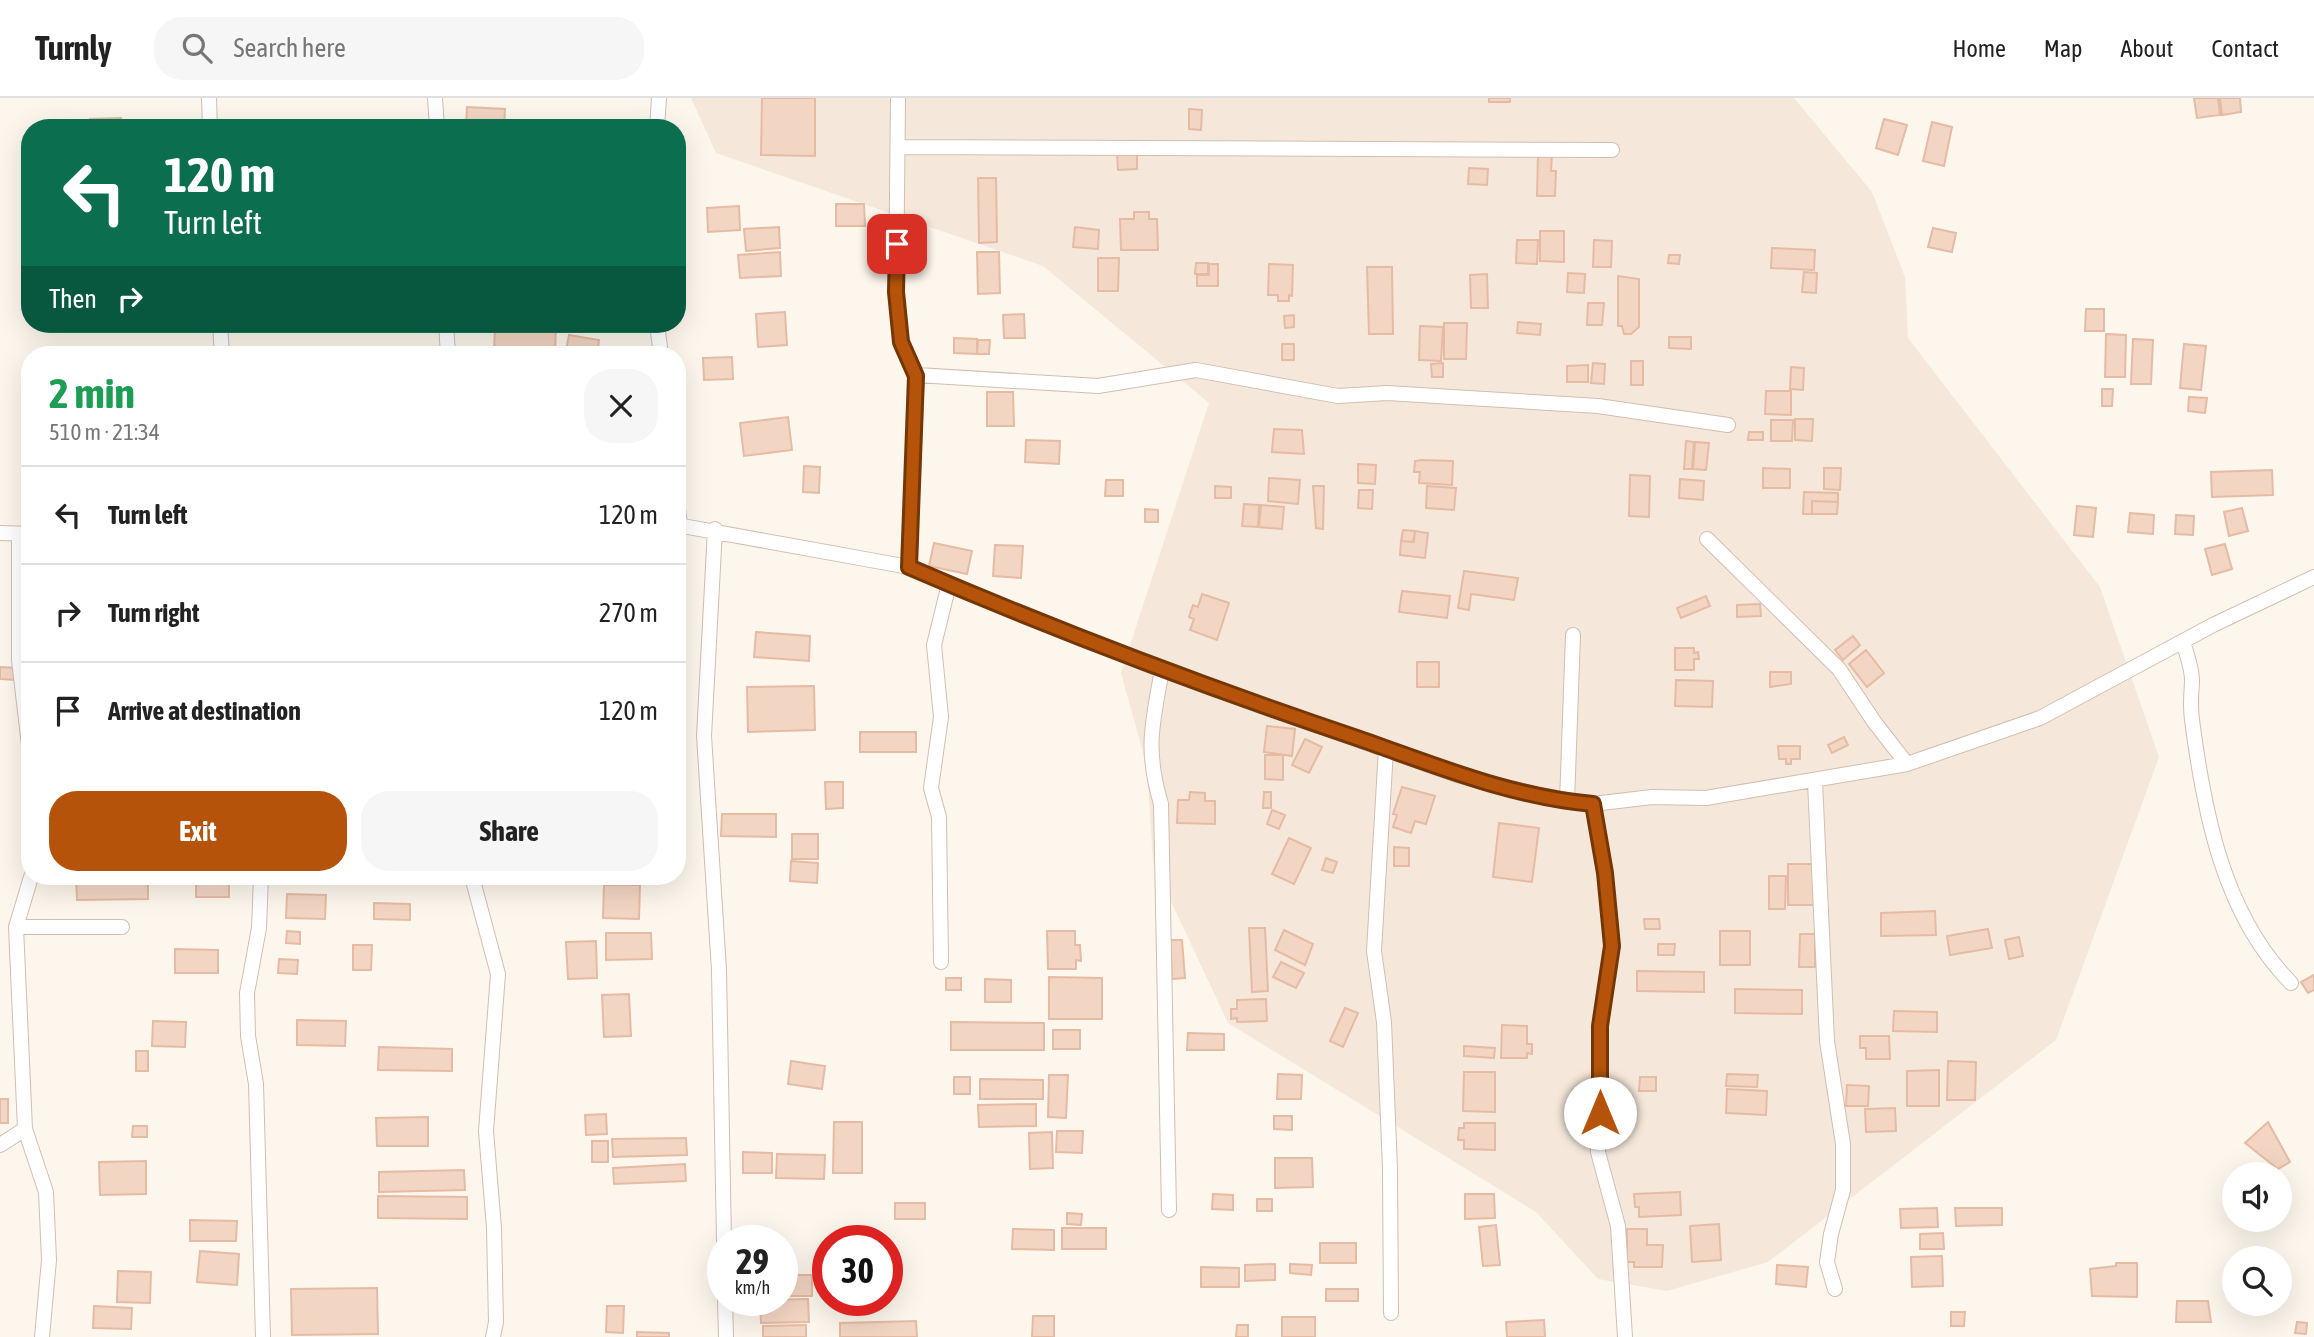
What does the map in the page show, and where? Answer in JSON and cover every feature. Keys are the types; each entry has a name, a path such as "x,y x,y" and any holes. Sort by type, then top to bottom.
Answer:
{"street":[{"path":"209,98 210,119"},
{"path":"435,98 436,119"},
{"path":"658,119 659,98"},
{"path":"898,98 896,292 901,342 916,376 909,567"},
{"path":"899,147 1612,150"},
{"path":"916,376 1098,386 1196,370 1338,397 1387,393 1598,405 1728,425"},
{"path":"686,526 715,529 909,567 1161,670 1457,775 1567,802 1593,804 1653,797 1706,798 1815,782 1907,764 2040,718 2183,641 2314,577"},
{"path":"715,529 704,736 719,970 724,1225"},
{"path":"0,533 21,534"},
{"path":"1707,539 1839,669 1875,723 1907,764"},
{"path":"941,962 939,817 931,788 940,717 934,645 949,584"},
{"path":"21,618 21,677"},
{"path":"1567,802 1573,635"},
{"path":"2183,641 2193,681 2189,697 2192,725 2216,851 2239,907 2272,963 2291,982"},
{"path":"1161,670 1149,743 1151,771 1161,804 1169,1210"},
{"path":"1386,749 1374,951 1384,1022 1391,1313"},
{"path":"1815,782 1827,1041 1843,1144 1843,1191 1831,1234 1828,1262 1836,1289"},
{"path":"1593,804 1605,873 1612,946 1600,1026 1598,1152 1618,1226 1625,1337"},
{"path":"29,885 16,927 25,1129 46,1192 49,1260 42,1337"},
{"path":"261,885 260,928 247,993 248,1036 256,1084 263,1337"},
{"path":"474,885 498,974 486,1131 494,1228 496,1322 493,1337"},
{"path":"16,927 122,928"},
{"path":"0,1145 25,1129"},
{"path":"725,1316 726,1337"}],"shaded area":[{"path":"691,98 1794,98 1872,192 1905,277 1908,338 2100,587 2159,757 2056,1040 1768,1262 1667,1291 1598,1279 1536,1212 1228,1023 1153,863 1147,767 1121,673 1209,403 1043,266 716,153"}],"building":[{"path":"762,98 815,98 815,156 761,155"},
{"path":"1489,98 1510,98 1510,102 1489,102"},
{"path":"2194,98 2218,98 2220,115 2197,118"},
{"path":"2220,98 2240,98 2241,112 2222,115"},
{"path":"467,107 505,109 504,119 466,119"},
{"path":"1189,109 1202,110 1201,130 1189,129"},
{"path":"1884,119 1907,125 1898,155 1876,148"},
{"path":"1932,122 1952,127 1944,166 1923,161"},
{"path":"1137,152 1137,169 1118,170 1117,153"},
{"path":"1538,153 1552,154 1551,171 1556,171 1555,196 1537,196"},
{"path":"1469,168 1488,169 1487,185 1468,184"},
{"path":"978,178 996,178 997,242 979,243"},
{"path":"836,204 864,204 865,226 836,226"},
{"path":"739,206 740,230 708,232 707,208"},
{"path":"1134,212 1149,212 1149,219 1157,219 1158,250 1121,250 1120,219 1134,219"},
{"path":"779,227 780,248 746,251 744,229"},
{"path":"1075,227 1099,230 1098,249 1073,247"},
{"path":"1933,228 1956,233 1952,252 1928,247"},
{"path":"1540,231 1564,231 1564,262 1540,261"},
{"path":"1517,240 1538,240 1537,264 1516,263"},
{"path":"1594,240 1612,241 1611,267 1593,267"},
{"path":"1772,248 1815,250 1814,270 1771,268"},
{"path":"780,252 781,276 740,278 738,255"},
{"path":"977,252 999,252 1000,293 978,294"},
{"path":"1669,255 1680,255 1679,264 1668,263"},
{"path":"1098,258 1119,258 1118,291 1098,291"},
{"path":"1196,263 1208,263 1208,274 1195,274"},
{"path":"1209,264 1218,264 1218,286 1197,286 1197,275 1209,275"},
{"path":"1269,264 1293,265 1292,296 1289,295 1289,301 1278,301 1278,295 1268,295"},
{"path":"1367,267 1392,267 1393,334 1369,334"},
{"path":"1804,272 1817,273 1816,293 1802,292"},
{"path":"1568,273 1585,274 1584,293 1567,292"},
{"path":"1487,274 1488,308 1471,308 1470,275"},
{"path":"1618,276 1639,279 1639,327 1631,334 1624,334 1622,326 1618,326"},
{"path":"1588,303 1604,303 1602,325 1587,325"},
{"path":"2086,309 2104,309 2104,331 2085,331"},
{"path":"785,312 787,345 758,347 756,314"},
{"path":"1024,314 1025,338 1004,338 1003,315"},
{"path":"1294,315 1294,327 1285,328 1284,316"},
{"path":"1518,322 1541,324 1540,335 1517,333"},
{"path":"1444,323 1467,323 1466,359 1444,359"},
{"path":"1420,326 1443,327 1441,361 1419,360"},
{"path":"495,333 556,333 555,346 494,346"},
{"path":"2106,334 2126,335 2125,377 2105,377"},
{"path":"569,335 599,340 598,346 567,346"},
{"path":"1669,337 1691,337 1691,349 1669,348"},
{"path":"954,338 977,339 977,354 954,353"},
{"path":"2133,339 2153,340 2151,384 2131,384"},
{"path":"978,340 990,340 989,354 977,354"},
{"path":"1282,344 1294,344 1294,360 1282,360"},
{"path":"2184,344 2206,346 2201,390 2180,388"},
{"path":"732,357 733,379 704,380 703,358"},
{"path":"1631,361 1643,361 1643,385 1631,385"},
{"path":"1443,363 1443,377 1432,377 1431,364"},
{"path":"1593,363 1605,364 1604,384 1591,383"},
{"path":"1588,365 1588,382 1567,382 1567,366"},
{"path":"1791,367 1804,368 1803,390 1790,389"},
{"path":"2102,389 2113,389 2112,406 2102,406"},
{"path":"1766,391 1791,391 1791,415 1765,414"},
{"path":"987,392 1013,392 1014,426 987,426"},
{"path":"2189,397 2207,398 2205,413 2188,411"},
{"path":"788,417 792,450 744,456 740,423"},
{"path":"1795,419 1813,419 1812,441 1795,440"},
{"path":"1771,420 1793,420 1792,441 1771,441"},
{"path":"1274,429 1302,430 1304,454 1272,452"},
{"path":"1749,432 1763,432 1763,440 1748,440"},
{"path":"1026,440 1060,441 1059,464 1025,462"},
{"path":"1686,441 1694,442 1692,469 1684,469"},
{"path":"1695,442 1709,443 1706,470 1693,469"},
{"path":"1415,461 1453,461 1452,485 1419,483 1420,472 1414,472"},
{"path":"1358,464 1376,465 1375,484 1358,483"},
{"path":"804,466 820,467 819,493 803,492"},
{"path":"1763,468 1790,469 1790,488 1763,488"},
{"path":"1824,468 1841,468 1840,490 1824,489"},
{"path":"2272,470 2273,495 2212,497 2211,472"},
{"path":"1630,475 1650,476 1649,517 1629,516"},
{"path":"1269,478 1300,480 1298,504 1268,501"},
{"path":"1680,479 1704,481 1703,500 1679,498"},
{"path":"1106,480 1123,480 1123,496 1105,496"},
{"path":"1215,486 1231,487 1231,498 1215,498"},
{"path":"1313,486 1324,486 1323,529 1316,528"},
{"path":"1427,486 1456,488 1454,510 1426,508"},
{"path":"1359,490 1373,490 1372,509 1358,508"},
{"path":"1804,492 1838,493 1838,502 1812,501 1812,514 1803,514"},
{"path":"1812,501 1838,502 1837,514 1812,514"},
{"path":"1244,504 1259,505 1258,527 1242,526"},
{"path":"1261,505 1284,507 1282,529 1259,527"},
{"path":"2077,506 2096,508 2093,537 2074,535"},
{"path":"2242,508 2248,531 2229,536 2224,512"},
{"path":"1145,509 1158,510 1158,522 1145,522"},
{"path":"2130,513 2154,515 2153,534 2128,532"},
{"path":"2176,515 2194,516 2193,535 2175,534"},
{"path":"1403,530 1415,531 1413,542 1401,541"},
{"path":"1415,531 1428,533 1425,558 1400,555 1401,541 1414,542"},
{"path":"934,543 972,551 967,574 929,566"},
{"path":"2225,544 2232,569 2212,575 2205,549"},
{"path":"995,545 1023,546 1021,578 993,576"},
{"path":"1464,571 1518,578 1514,600 1471,594 1469,610 1458,608"},
{"path":"1402,591 1450,596 1447,618 1399,612"},
{"path":"1202,594 1229,603 1217,640 1190,630 1194,619 1189,617 1193,605 1198,607"},
{"path":"1706,596 1710,606 1681,618 1677,608"},
{"path":"1760,604 1761,616 1737,617 1737,605"},
{"path":"756,632 810,636 809,661 754,657"},
{"path":"1853,636 1860,645 1843,660 1835,650"},
{"path":"1675,648 1694,648 1694,653 1698,652 1699,659 1694,659 1694,670 1675,670"},
{"path":"1866,650 1884,673 1867,687 1849,664"},
{"path":"1417,662 1439,662 1439,687 1417,687"},
{"path":"0,667 17,668 16,680 0,679"},
{"path":"1770,672 1791,672 1791,684 1770,687"},
{"path":"1676,680 1713,681 1712,707 1675,706"},
{"path":"814,686 815,730 748,732 747,687"},
{"path":"1267,726 1295,729 1292,756 1264,752"},
{"path":"860,732 916,732 916,752 860,752"},
{"path":"1844,737 1848,745 1832,753 1828,745"},
{"path":"1305,739 1322,747 1309,773 1292,765"},
{"path":"1778,746 1800,746 1800,759 1791,759 1791,764 1786,764 1786,759 1779,759"},
{"path":"1265,755 1283,755 1283,780 1265,779"},
{"path":"825,782 843,782 843,808 826,809"},
{"path":"1402,787 1435,796 1426,824 1415,821 1411,833 1393,827 1397,815 1393,814"},
{"path":"1190,792 1205,793 1205,801 1215,801 1215,824 1177,823 1178,800 1189,800"},
{"path":"1264,792 1271,792 1271,808 1263,808"},
{"path":"1272,810 1285,815 1279,829 1267,824"},
{"path":"722,814 776,814 776,837 721,836"},
{"path":"1499,823 1539,828 1532,882 1493,877"},
{"path":"792,834 818,834 818,859 792,859"},
{"path":"1289,838 1311,848 1294,884 1272,874"},
{"path":"1394,847 1409,848 1409,866 1394,866"},
{"path":"1326,858 1337,862 1333,873 1322,870"},
{"path":"791,861 818,863 817,883 790,881"},
{"path":"1788,864 1814,864 1814,905 1788,905"},
{"path":"1769,876 1786,876 1785,909 1769,909"},
{"path":"76,885 148,885 148,899 77,900"},
{"path":"196,885 229,885 229,897 196,897"},
{"path":"604,885 640,885 639,919 603,918"},
{"path":"287,894 326,895 325,919 286,918"},
{"path":"374,903 410,904 410,920 374,919"},
{"path":"1935,911 1936,935 1881,936 1881,913"},
{"path":"1644,919 1659,919 1660,929 1645,929"},
{"path":"1249,928 1265,928 1268,991 1252,992"},
{"path":"1988,929 1992,948 1950,955 1947,936"},
{"path":"1284,930 1313,944 1305,965 1275,950"},
{"path":"287,931 300,932 300,944 286,943"},
{"path":"1047,931 1075,931 1075,945 1080,945 1081,961 1076,960 1076,969 1048,969"},
{"path":"1720,931 1750,931 1750,965 1720,965"},
{"path":"606,933 651,933 652,959 606,960"},
{"path":"1800,934 1815,934 1815,967 1799,967"},
{"path":"2019,937 2023,956 2009,959 2005,940"},
{"path":"1170,940 1182,940 1185,978 1172,979"},
{"path":"596,941 597,978 568,979 566,942"},
{"path":"1658,944 1675,944 1674,955 1658,955"},
{"path":"353,945 372,945 371,970 353,970"},
{"path":"175,949 218,950 218,973 175,973"},
{"path":"279,959 298,960 297,974 278,973"},
{"path":"1281,962 1304,973 1296,988 1273,977"},
{"path":"1637,971 1704,972 1704,992 1637,991"},
{"path":"2314,975 2314,990 2308,993 2301,982"},
{"path":"1049,977 1102,978 1102,1019 1049,1019"},
{"path":"946,978 961,978 961,990 946,990"},
{"path":"985,979 1011,980 1011,1002 985,1002"},
{"path":"1735,989 1802,990 1802,1014 1735,1013"},
{"path":"629,994 631,1036 604,1037 602,995"},
{"path":"1266,999 1267,1021 1237,1022 1237,1018 1231,1019 1231,1009 1237,1009 1237,1000"},
{"path":"1345,1008 1358,1013 1343,1047 1330,1041"},
{"path":"1894,1011 1937,1012 1937,1032 1893,1031"},
{"path":"297,1020 346,1021 345,1046 297,1045"},
{"path":"153,1021 186,1022 185,1047 152,1046"},
{"path":"951,1022 1044,1023 1044,1050 951,1050"},
{"path":"1502,1025 1527,1026 1527,1044 1532,1044 1532,1054 1527,1053 1527,1058 1501,1058"},
{"path":"1053,1030 1080,1030 1080,1049 1053,1049"},
{"path":"1188,1033 1224,1034 1224,1050 1187,1050"},
{"path":"1860,1036 1889,1036 1890,1059 1866,1059 1866,1048 1860,1048"},
{"path":"1464,1046 1495,1048 1494,1058 1464,1056"},
{"path":"379,1047 452,1049 452,1071 378,1070"},
{"path":"136,1051 148,1051 148,1071 136,1071"},
{"path":"791,1061 825,1066 822,1089 788,1084"},
{"path":"1948,1061 1976,1062 1975,1100 1947,1100"},
{"path":"1939,1070 1939,1106 1907,1106 1907,1071"},
{"path":"1464,1072 1495,1072 1495,1112 1463,1111"},
{"path":"1278,1074 1302,1075 1301,1099 1277,1099"},
{"path":"1727,1074 1758,1075 1757,1087 1726,1086"},
{"path":"1049,1075 1068,1075 1066,1118 1048,1117"},
{"path":"954,1077 970,1077 970,1094 954,1094"},
{"path":"1640,1077 1656,1077 1656,1091 1639,1091"},
{"path":"980,1079 1043,1080 1043,1099 980,1099"},
{"path":"1847,1085 1869,1086 1868,1106 1846,1106"},
{"path":"1727,1089 1767,1091 1766,1115 1726,1113"},
{"path":"0,1099 8,1099 8,1123 0,1123"},
{"path":"1036,1104 1036,1126 979,1127 978,1105"},
{"path":"1895,1108 1896,1131 1866,1132 1865,1109"},
{"path":"606,1114 607,1134 586,1135 585,1115"},
{"path":"1274,1116 1292,1116 1292,1130 1274,1129"},
{"path":"428,1117 428,1146 377,1146 376,1118"},
{"path":"834,1122 862,1122 862,1173 833,1173"},
{"path":"2268,1122 2290,1162 2269,1162 2245,1143"},
{"path":"1464,1123 1495,1123 1495,1150 1464,1149 1464,1140 1458,1140 1459,1128 1464,1128"},
{"path":"133,1126 147,1126 147,1137 132,1137"},
{"path":"1057,1131 1083,1131 1082,1153 1056,1152"},
{"path":"1052,1132 1053,1168 1030,1169 1029,1133"},
{"path":"686,1138 687,1155 613,1157 612,1139"},
{"path":"592,1141 608,1141 608,1162 592,1162"},
{"path":"743,1152 772,1153 772,1173 743,1173"},
{"path":"777,1154 825,1155 824,1179 776,1178"},
{"path":"1275,1158 1312,1158 1313,1187 1275,1188"},
{"path":"146,1161 146,1194 100,1195 99,1162"},
{"path":"685,1164 686,1181 614,1184 613,1168"},
{"path":"464,1170 465,1190 379,1192 379,1172"},
{"path":"1680,1192 1681,1215 1639,1217 1639,1207 1635,1207 1634,1194"},
{"path":"1213,1194 1233,1195 1233,1210 1212,1209"},
{"path":"1465,1194 1494,1194 1495,1218 1465,1219"},
{"path":"378,1196 467,1197 467,1219 378,1218"},
{"path":"1257,1199 1272,1199 1272,1211 1257,1211"},
{"path":"895,1203 925,1203 925,1219 895,1219"},
{"path":"1937,1208 1938,1227 1901,1228 1900,1209"},
{"path":"1955,1208 2002,1208 2002,1225 1956,1226"},
{"path":"1067,1213 1082,1214 1081,1225 1067,1224"},
{"path":"190,1220 237,1221 236,1241 190,1241"},
{"path":"1719,1224 1721,1260 1692,1262 1690,1226"},
{"path":"1496,1225 1500,1265 1483,1266 1479,1227"},
{"path":"1062,1228 1106,1228 1106,1249 1062,1249"},
{"path":"1013,1229 1054,1230 1054,1250 1012,1249"},
{"path":"1627,1229 1647,1229 1647,1245 1663,1245 1662,1267 1634,1267 1634,1262 1627,1262"},
{"path":"1943,1233 1944,1249 1920,1249 1920,1234"},
{"path":"1320,1243 1356,1243 1356,1263 1320,1263"},
{"path":"200,1251 239,1254 237,1285 197,1282"},
{"path":"1942,1256 1943,1286 1912,1287 1911,1257"},
{"path":"2116,1263 2137,1263 2137,1297 2092,1296 2090,1269 2116,1266"},
{"path":"1275,1264 1275,1280 1245,1281 1245,1265"},
{"path":"1290,1264 1312,1265 1311,1275 1290,1273"},
{"path":"1777,1265 1808,1267 1806,1287 1776,1284"},
{"path":"1201,1267 1239,1268 1239,1287 1201,1287"},
{"path":"118,1271 151,1272 150,1303 117,1302"},
{"path":"798,1275 812,1275 812,1296 798,1296"},
{"path":"377,1288 378,1334 292,1335 291,1289"},
{"path":"1326,1289 1358,1289 1358,1301 1326,1301"},
{"path":"798,1299 808,1299 809,1322 761,1323 761,1316 798,1316"},
{"path":"2177,1301 2208,1301 2211,1322 2176,1322"},
{"path":"94,1306 132,1308 131,1329 93,1328"},
{"path":"607,1306 624,1306 623,1333 606,1332"},
{"path":"1951,1312 1965,1312 1964,1326 1951,1326"},
{"path":"1033,1316 1054,1316 1054,1337 1032,1337"},
{"path":"1282,1317 1315,1317 1315,1337 1282,1337"},
{"path":"1544,1320 1545,1337 1507,1337 1506,1322"},
{"path":"916,1321 917,1337 840,1337 840,1323"},
{"path":"2297,1322 2307,1323 2306,1334 2295,1333"},
{"path":"806,1325 806,1337 763,1337 763,1326"},
{"path":"1237,1325 1248,1325 1248,1337 1236,1337"},
{"path":"637,1332 669,1333 669,1337 637,1337"}],"route":[{"path":"897,244 896,292 901,342 916,376 909,567 1161,670 1457,775 1567,802 1593,804 1605,873 1612,946 1600,1026 1600,1113"}]}
